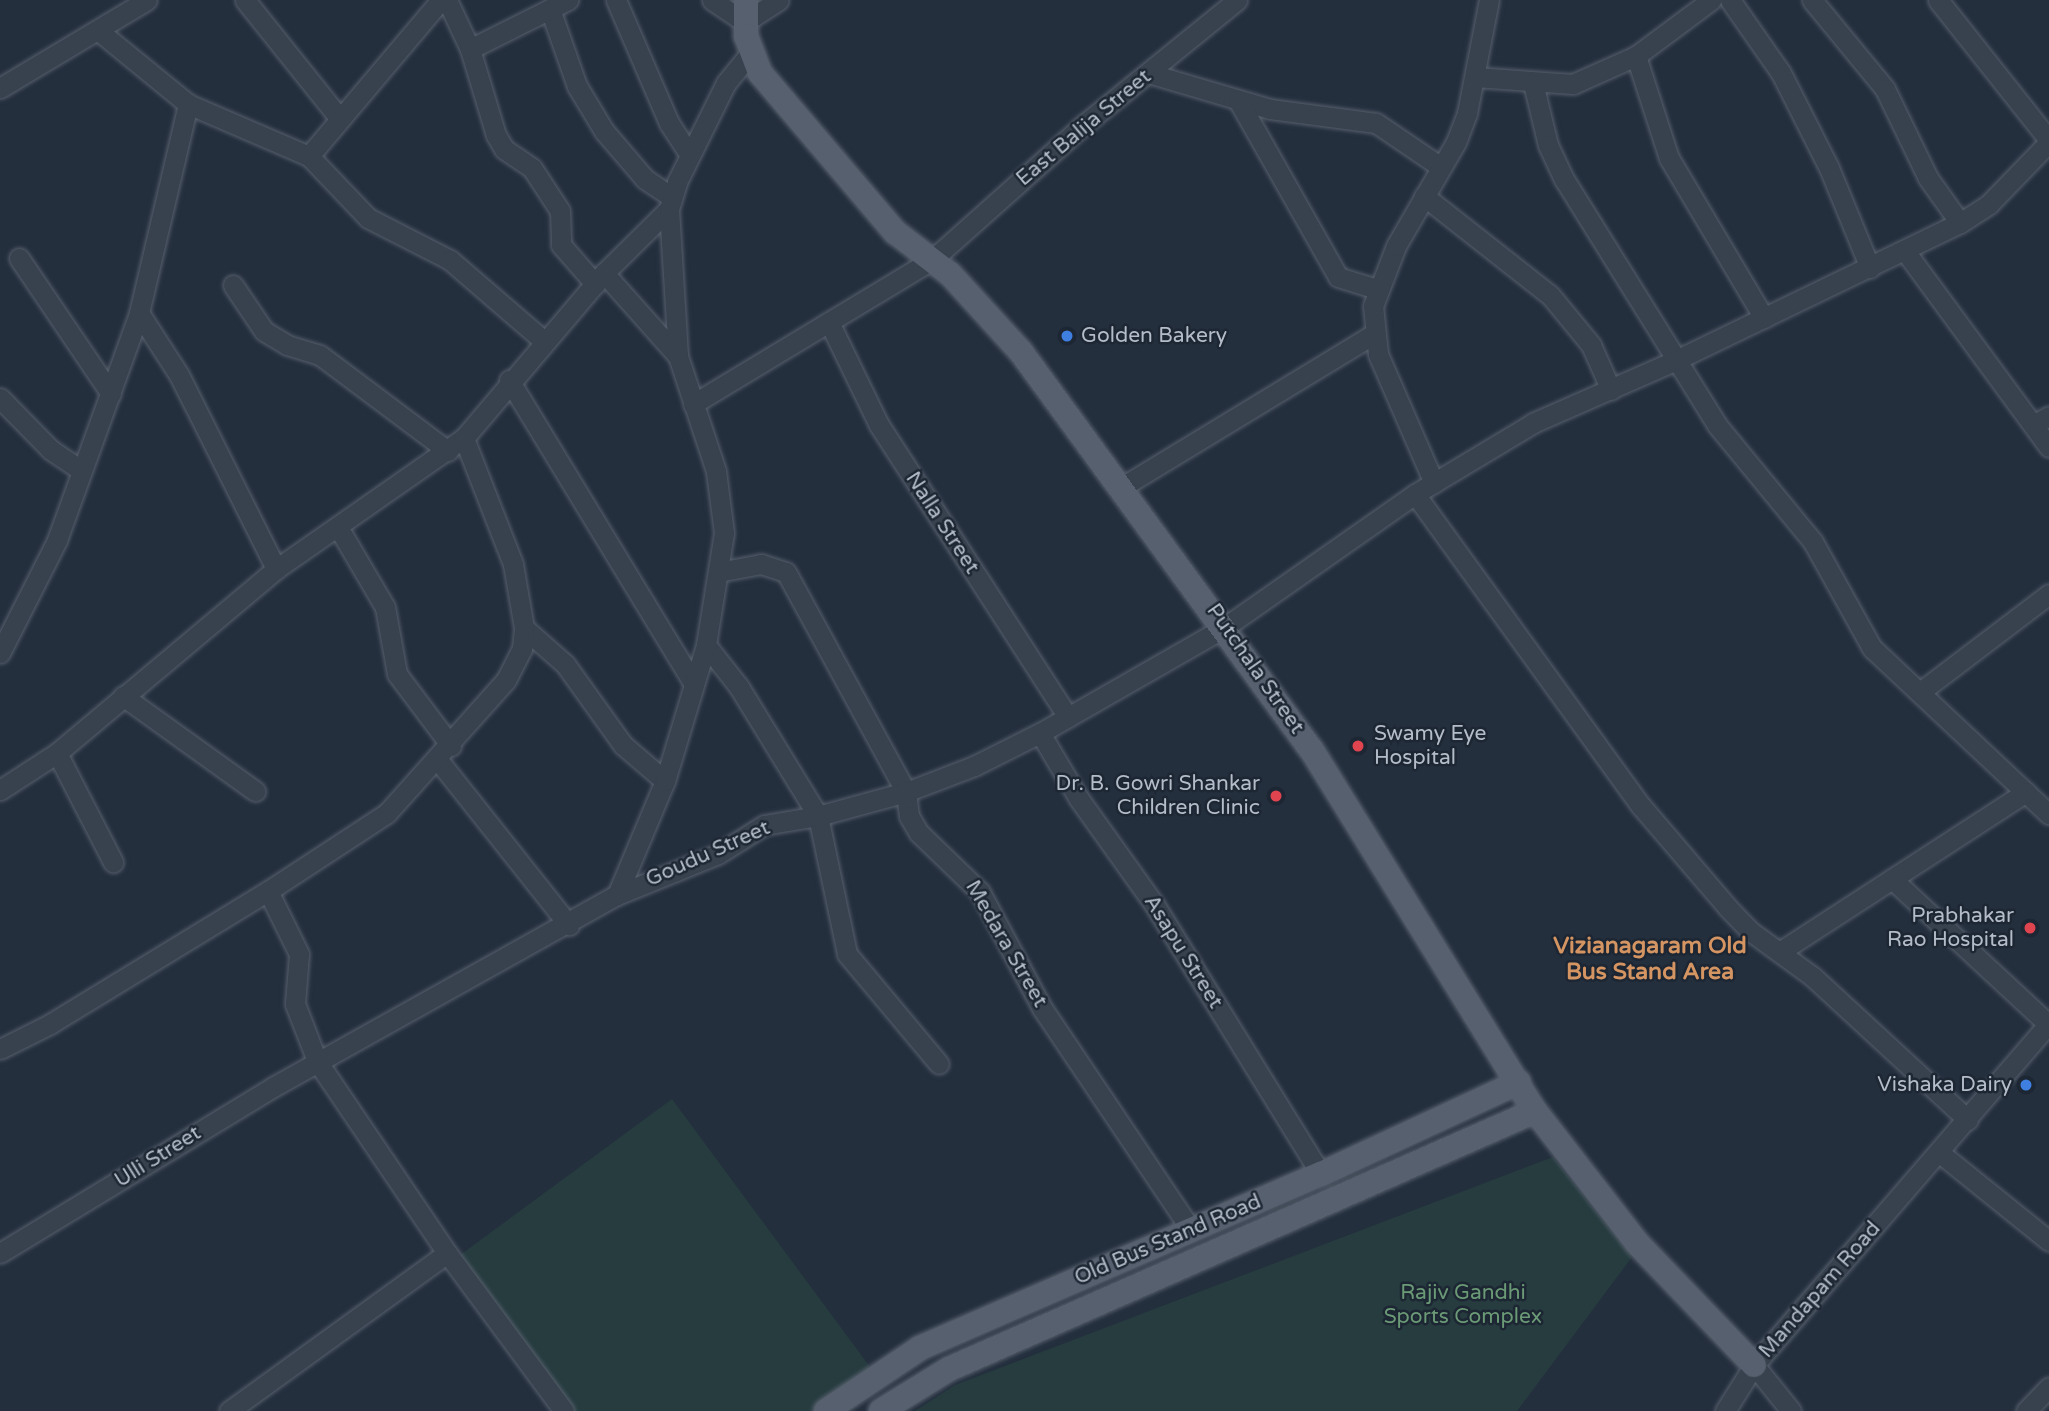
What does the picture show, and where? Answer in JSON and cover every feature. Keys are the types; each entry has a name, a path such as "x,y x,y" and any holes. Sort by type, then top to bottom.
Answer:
{"main road":[{"path":"746,11 750,53"},
{"name":"Putchala Street","path":"750,53 775,93 895,232 933,259 1021,352 1122,488 1311,749 1535,1111"},
{"name":"Old Bus Stand Road","path":"826,1411 920,1349 1321,1174 1519,1083"},
{"name":"Old Bus Stand Road","path":"890,1404 949,1369 1535,1111"},
{"name":"Mandapam Road","path":"1535,1111 1646,1253 1754,1365"}],"street":[{"path":"0,88 100,32 147,0"},
{"path":"245,0 340,119"},
{"path":"309,156 441,0"},
{"path":"447,0 470,49 496,135 504,149 532,168 560,211 561,244 678,356"},
{"path":"470,49 568,0"},
{"path":"616,0 669,123 690,155"},
{"path":"712,0 746,11 779,0"},
{"name":"East Balija Street","path":"693,404 933,259 1237,0"},
{"path":"1434,482 1390,387 1374,334 1377,289 1424,196 1456,142 1475,77 1489,0"},
{"path":"1475,77 1573,84 1636,56 1711,0"},
{"path":"1730,0 1782,73 1829,168 1870,268"},
{"path":"1812,0 1885,89 1928,178 1960,223"},
{"path":"1938,0 2049,141"},
{"path":"550,9 577,86 604,131 645,179 671,203 678,356 716,471 724,533 706,645 665,781 617,895"},
{"path":"100,32 188,104 309,156 368,218 450,260 544,341"},
{"path":"0,790 57,753 276,569 448,452 464,438 509,380 671,203 690,155 726,83 750,53"},
{"path":"1636,56 1669,158 1764,318"},
{"path":"1149,73 1293,114 1376,123 1441,167"},
{"path":"1533,83 1548,145 1564,179 1674,361 1717,425 1813,542 1872,648 2049,814"},
{"path":"1238,100 1338,277 1377,289"},
{"path":"0,653 31,597 82,471 139,313 188,104"},
{"name":"Goudu Street","path":"317,1061 569,925 617,895 718,854 764,825 818,816 906,792 974,766 1040,733 1225,627 1415,494 1533,423 1674,361 1960,223 1989,204 2049,141"},
{"path":"1424,196 1550,295 1591,345 1611,390"},
{"path":"1906,251 2041,421 2049,447"},
{"path":"19,258 111,394"},
{"path":"233,285 264,331 287,345 320,355 448,452"},
{"path":"139,313 179,375 276,569"},
{"name":"Nalla Street","path":"829,322 879,425 1068,717"},
{"path":"1122,488 1374,334"},
{"path":"509,380 694,684"},
{"path":"0,398 51,450 82,471"},
{"path":"0,1049 50,1024 268,891 387,813 444,753 506,680 522,648 524,628 513,564 464,438"},
{"path":"1415,494 1641,806 1750,931 1781,951 1968,1120"},
{"path":"338,527 385,607 397,674 444,753 569,925"},
{"name":"Medara Street","path":"718,572 761,564 786,572 906,792 909,816 919,833 980,892 1049,1018 1191,1230"},
{"path":"1920,692 2049,594"},
{"path":"524,628 565,664 623,745 665,781"},
{"path":"706,645 739,687 818,816 846,954 939,1064"},
{"path":"123,696 256,791"},
{"name":"Asapu Street","path":"1040,733 1079,799 1154,904 1321,1174"},
{"path":"57,753 113,862"},
{"path":"1781,951 2026,792"},
{"path":"1892,879 2048,1023"},
{"path":"268,891 299,954 295,1004 317,1061 447,1253 564,1411"},
{"name":"Mandapam Road","path":"1754,1365 1940,1153 2048,1023"},
{"name":"Ulli Street","path":"0,1254 317,1061"},
{"path":"1940,1153 2049,1241"},
{"path":"229,1411 447,1253"},
{"path":"1725,1411 1754,1365 1791,1411"},
{"path":"883,1371 890,1404"},
{"path":"2026,1411 2049,1387"}],"green space":[{"path":"672,1099 873,1371 819,1411 557,1411 448,1264"},
{"name":"Rajiv Gandhi Sports Complex","path":"1553,1157 1632,1257 1517,1411 915,1411 955,1385"}],"place":[{"name":"Golden Bakery","path":"1067,336"},
{"name":"Swamy Eye Hospital","path":"1358,746"},
{"name":"Dr. B. Gowri Shankar Children Clinic","path":"1276,796"},
{"name":"Prabhakar Rao Hospital","path":"2030,928"},
{"name":"Vishaka Dairy","path":"2026,1085"}],"district":[{"name":"Vizianagaram Old Bus Stand Area","path":"1650,959"}]}
